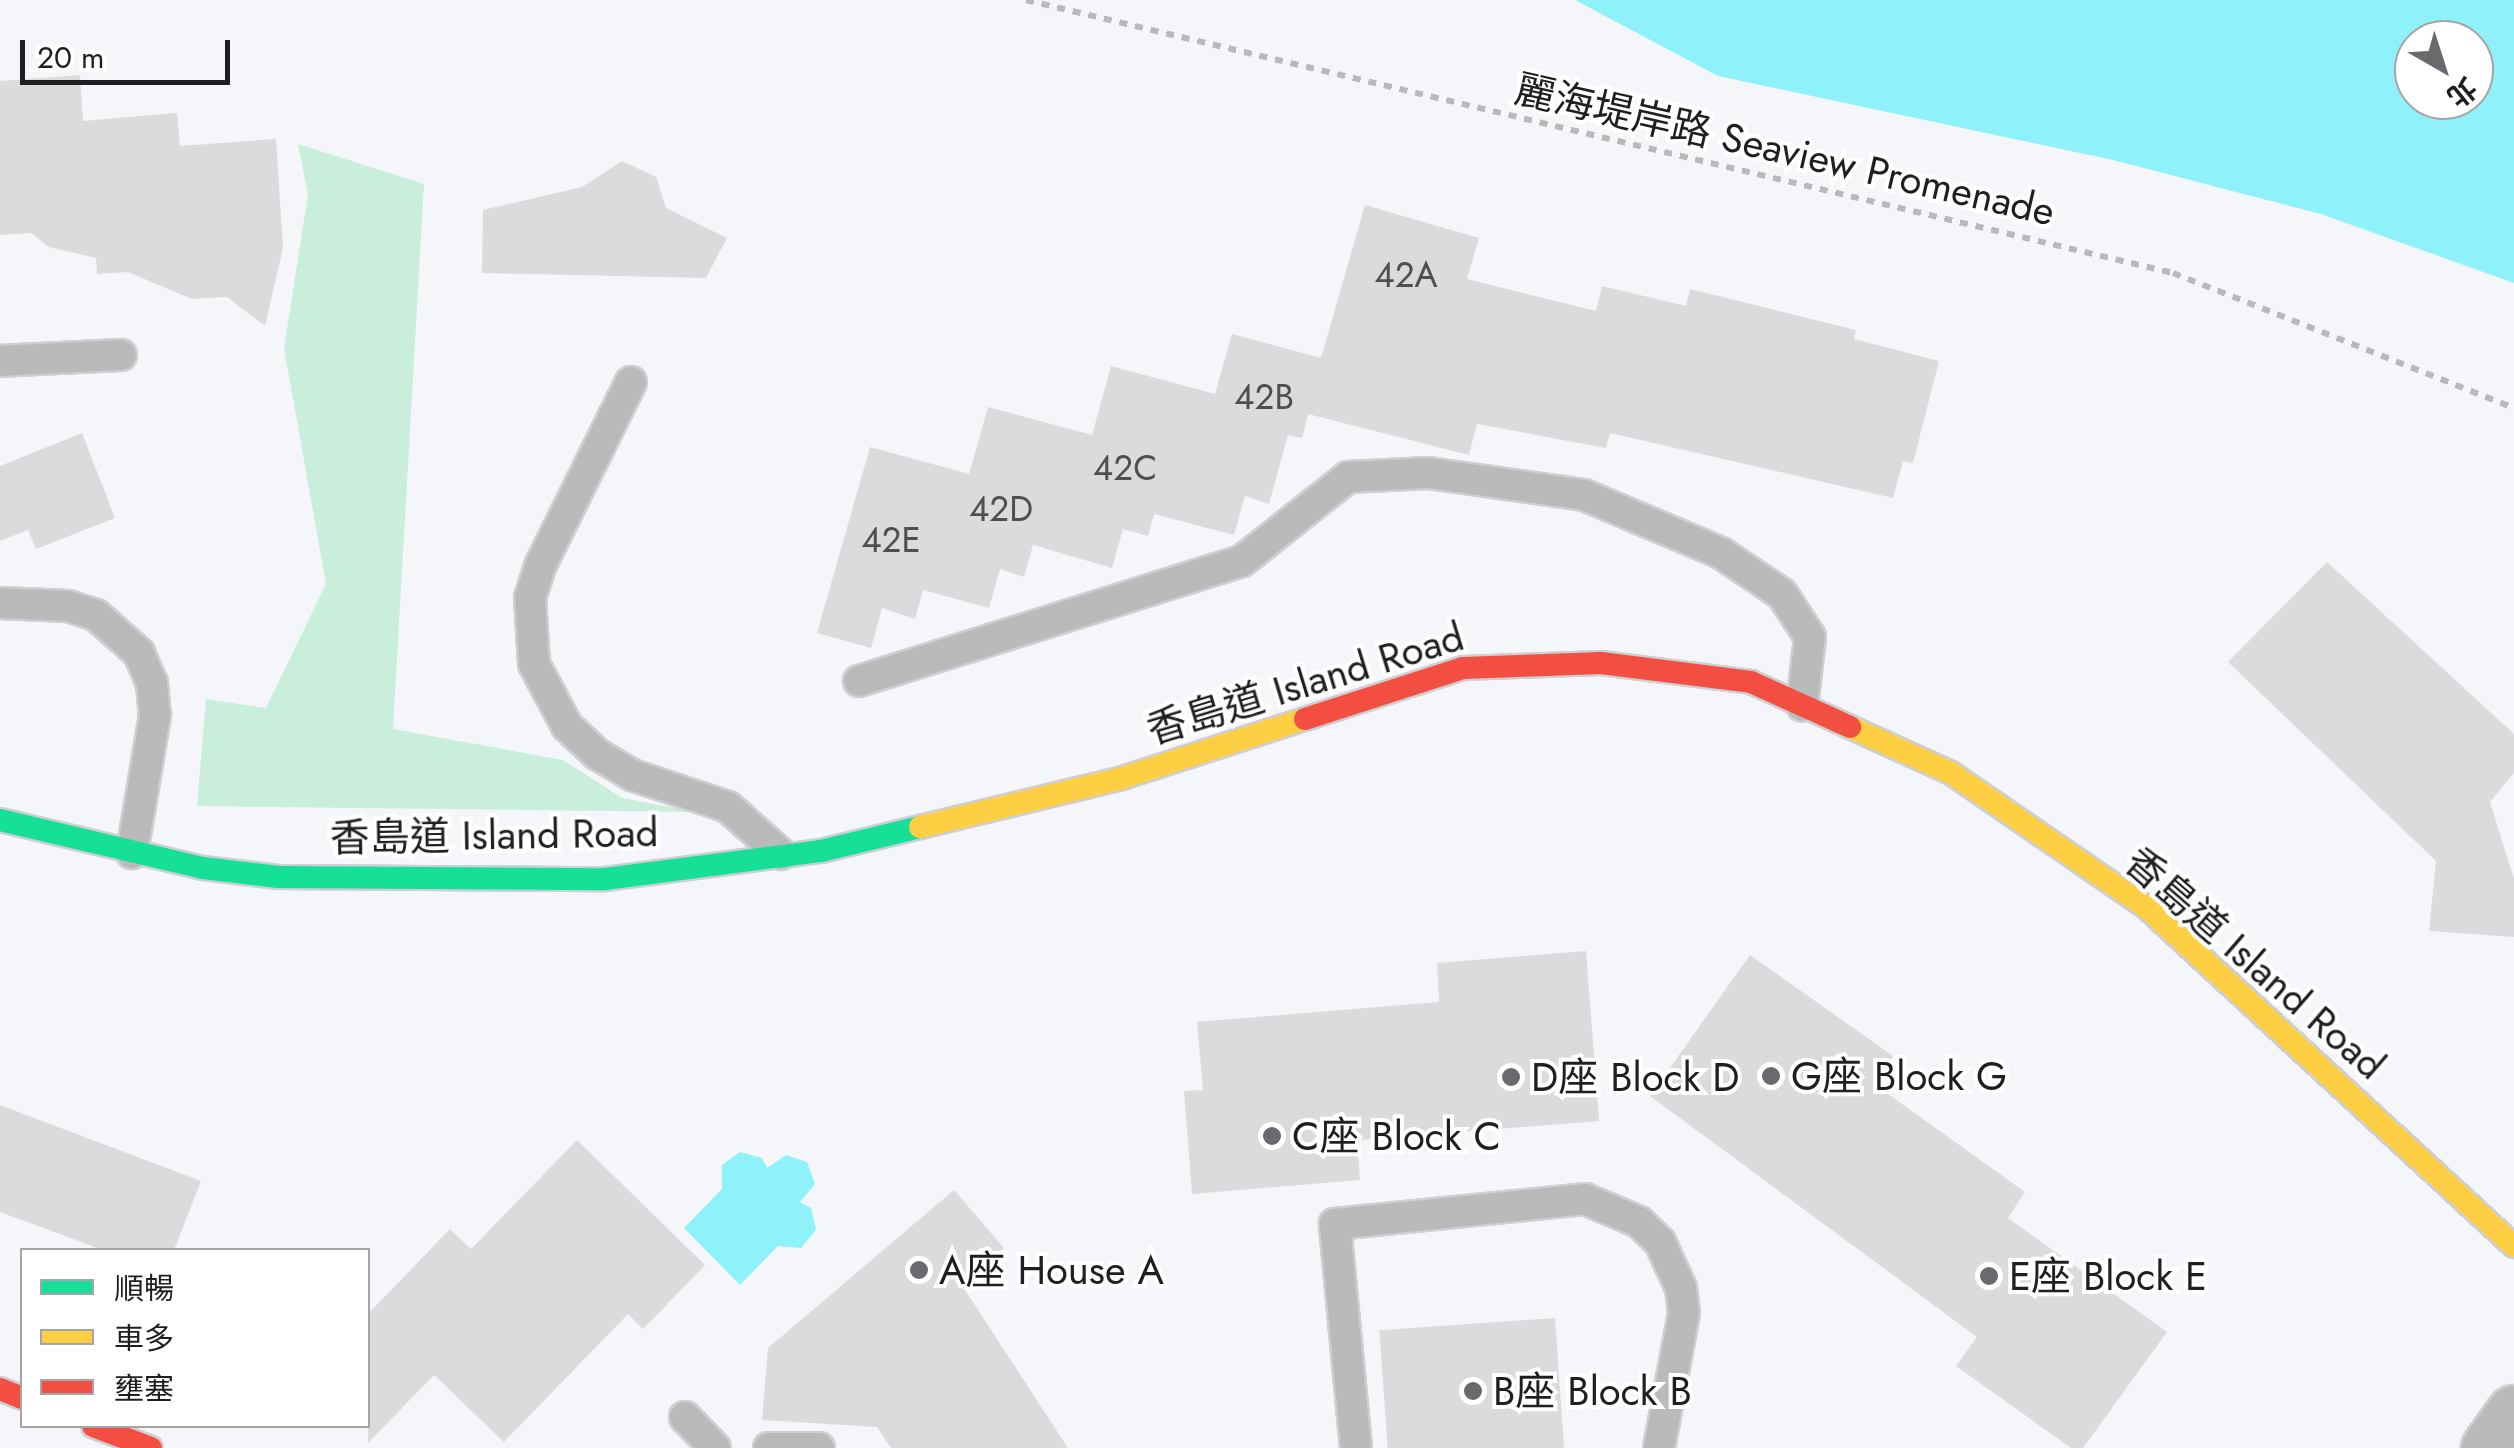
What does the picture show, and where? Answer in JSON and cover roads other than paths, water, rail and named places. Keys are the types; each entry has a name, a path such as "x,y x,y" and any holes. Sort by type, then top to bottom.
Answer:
{"main road":[{"name":"香島道 Island Road","path":"0,820 132,853 278,877 605,879 821,851 1122,778 1464,668 1601,663 1751,682 1951,773 2146,906 2514,1246"},
{"path":"98,1428 151,1448"}],"street":[{"path":"2489,1448 2514,1413"}],"lane":[{"path":"0,361 121,355"},
{"path":"630,382 541,564 530,598 534,664 567,726 597,754 632,775 728,807 781,854"},
{"path":"859,681 1242,560 1348,477 1428,473 1584,495 1721,553 1782,594 1810,637 1802,706"},
{"path":"0,603 68,606 96,615 139,653 152,683 155,715 132,853"},
{"path":"1356,1448 1335,1224 1585,1199 1639,1222 1660,1242 1682,1288 1684,1314 1659,1448"},
{"path":"685,1417 715,1448"},
{"path":"770,1448 819,1448"}],"water":[{"path":"1575,0 2514,0 2514,283 2321,214 2113,160 1718,76"},
{"path":"740,1152 762,1158 767,1168 786,1155 807,1162 815,1184 800,1202 811,1208 816,1230 801,1248 778,1246 740,1285 684,1228 722,1189 722,1165"}],"place":[{"name":"G座 Block G","path":"1771,1076"},
{"name":"D座 Block D","path":"1511,1077"},
{"name":"C座 Block C","path":"1272,1136"},
{"name":"A座 House A","path":"919,1270"},
{"name":"E座 Block E","path":"1989,1276"},
{"name":"B座 Block B","path":"1473,1391"}]}
